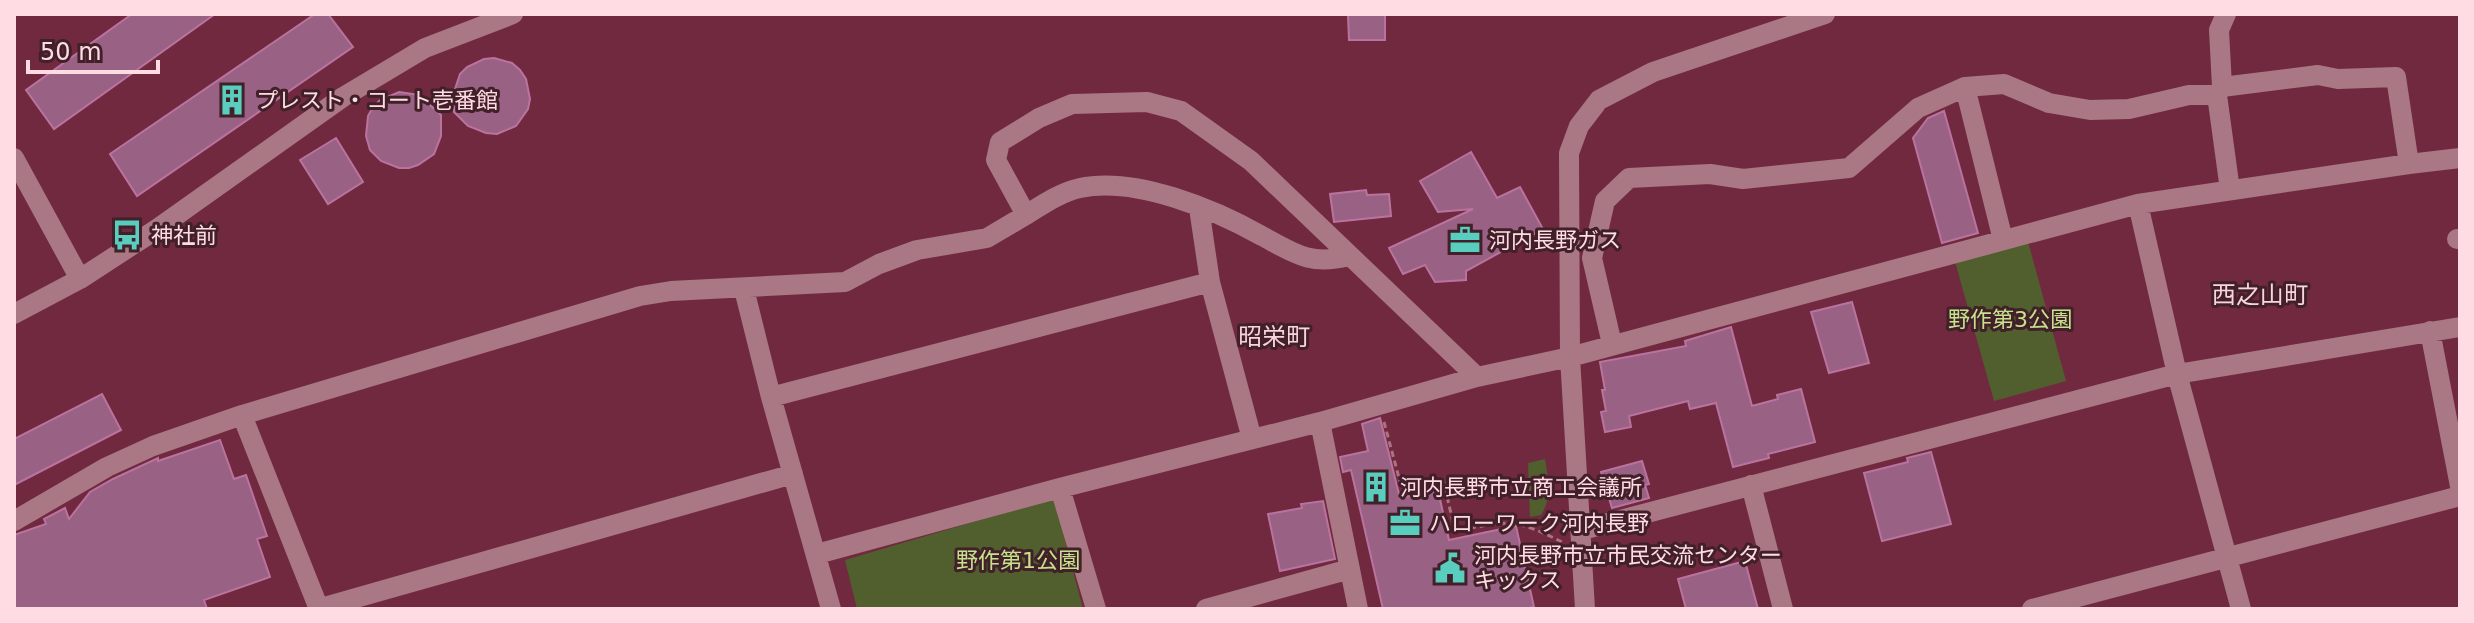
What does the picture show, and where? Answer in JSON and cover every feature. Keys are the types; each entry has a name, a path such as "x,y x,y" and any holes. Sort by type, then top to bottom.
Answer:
{"street":[{"path":"14,314 80,279 170,221 343,97 425,48 513,14"},
{"path":"1585,609 1570,357 1569,153 1579,126 1599,100 1653,72 1825,14"},
{"path":"2226,14 2219,30 2220,91 2230,190"},
{"path":"1612,344 1592,258 1605,201 1629,178 1710,174 1743,179 1849,168 1918,108 1965,87 2004,84 2049,103 2090,110 2129,109 2189,95 2318,75 2338,79 2396,77 2409,164"},
{"path":"1965,87 2003,240"},
{"path":"1026,215 996,160 1000,142 1039,118 1072,104 1147,102 1181,111 1251,161 1477,377"},
{"path":"14,158 80,279"},
{"path":"817,554 1320,422 1477,377 1570,357 2138,204 2460,158"},
{"path":"14,521 107,467 153,446 242,415 640,296 671,291 845,282 879,264 917,250 987,238 1078,188 1133,185 1260,234 1288,252 1326,262 1348,256"},
{"path":"2138,204 2177,374 2241,609"},
{"path":"1199,208 1210,282 1252,439"},
{"path":"771,397 1210,282"},
{"path":"744,289 831,609"},
{"path":"1582,530 2177,374 2460,327"},
{"path":"2430,331 2460,486"},
{"path":"242,415 318,609 793,474"},
{"path":"1320,422 1358,609"},
{"path":"1751,485 1783,609"},
{"path":"1060,488 1096,609"},
{"path":"2032,609 2460,496"},
{"path":"1206,609 1350,569"}],"path":[{"path":"1379,405 1402,489 1443,479 1455,531 1507,521 1528,525 1564,543"}],"green space":[{"name":"野作第3公園","path":"2027,238 2066,381 1994,401 1954,258"},
{"path":"1545,459 1549,488 1547,501 1541,515 1530,517 1528,463"},
{"name":"野作第1公園","path":"1054,498 1083,609 857,609 845,560"}],"building":[{"path":"132,14 215,14 54,129 26,90"},
{"name":"プレスト・コート壱番館","path":"315,14 328,14 353,47 137,196 110,154"},
{"path":"1385,14 1385,40 1349,40 1348,15"},
{"path":"494,58 512,63 520,70 526,79 530,99 528,109 516,126 497,134 468,126 454,112 454,92 460,74 484,59"},
{"path":"399,92 419,95 441,115 441,136 434,154 409,168 399,168 381,161 370,150 366,136 368,116 373,107 380,100"},
{"path":"1944,111 1978,233 1942,243 1913,138 1928,118"},
{"path":"336,138 363,182 328,204 300,160"},
{"name":"河内長野ガス","path":"1471,152 1497,198 1520,187 1543,229 1466,271 1466,280 1435,282 1425,265 1403,274 1389,248 1473,209 1438,212 1420,181"},
{"path":"1366,190 1367,195 1389,194 1391,216 1334,222 1330,194"},
{"path":"1852,302 1869,363 1829,373 1811,312"},
{"path":"1731,327 1752,406 1801,389 1815,442 1733,467 1716,403 1690,409 1688,401 1629,416 1631,427 1605,432 1601,412 1606,411 1602,390 1605,390 1600,362 1686,346 1685,341"},
{"path":"102,394 121,430 14,485 14,439"},
{"path":"1380,418 1400,498 1438,490 1449,540 1516,526 1534,607 1383,609 1351,470 1343,472 1340,457 1368,451 1362,424"},
{"path":"220,440 234,479 246,475 267,536 257,539 270,577 204,600 207,609 14,609 14,535 46,524 44,519 65,508 69,519 90,492 158,458 158,461"},
{"path":"1931,452 1951,524 1882,541 1864,473 1908,462 1907,458"},
{"path":"1642,461 1649,484 1645,485 1649,498 1612,508 1601,472"},
{"path":"1323,501 1335,559 1280,571 1268,514"},
{"path":"1745,561 1758,609 1686,609 1678,579"}],"place":[{"name":"プレスト・コート壱番館","path":"232,100"},
{"name":"神社前","path":"127,235"},
{"name":"河内長野ガス","path":"1465,240"},
{"name":"河内長野市立商工会議所","path":"1376,487"},
{"name":"ハローワーク河内長野","path":"1405,523"},
{"name":"河内長野市立市民交流センター キックス","path":"1450,568"}],"district":[{"name":"西之山町","path":"2260,295"},
{"name":"昭栄町","path":"1274,337"}]}
